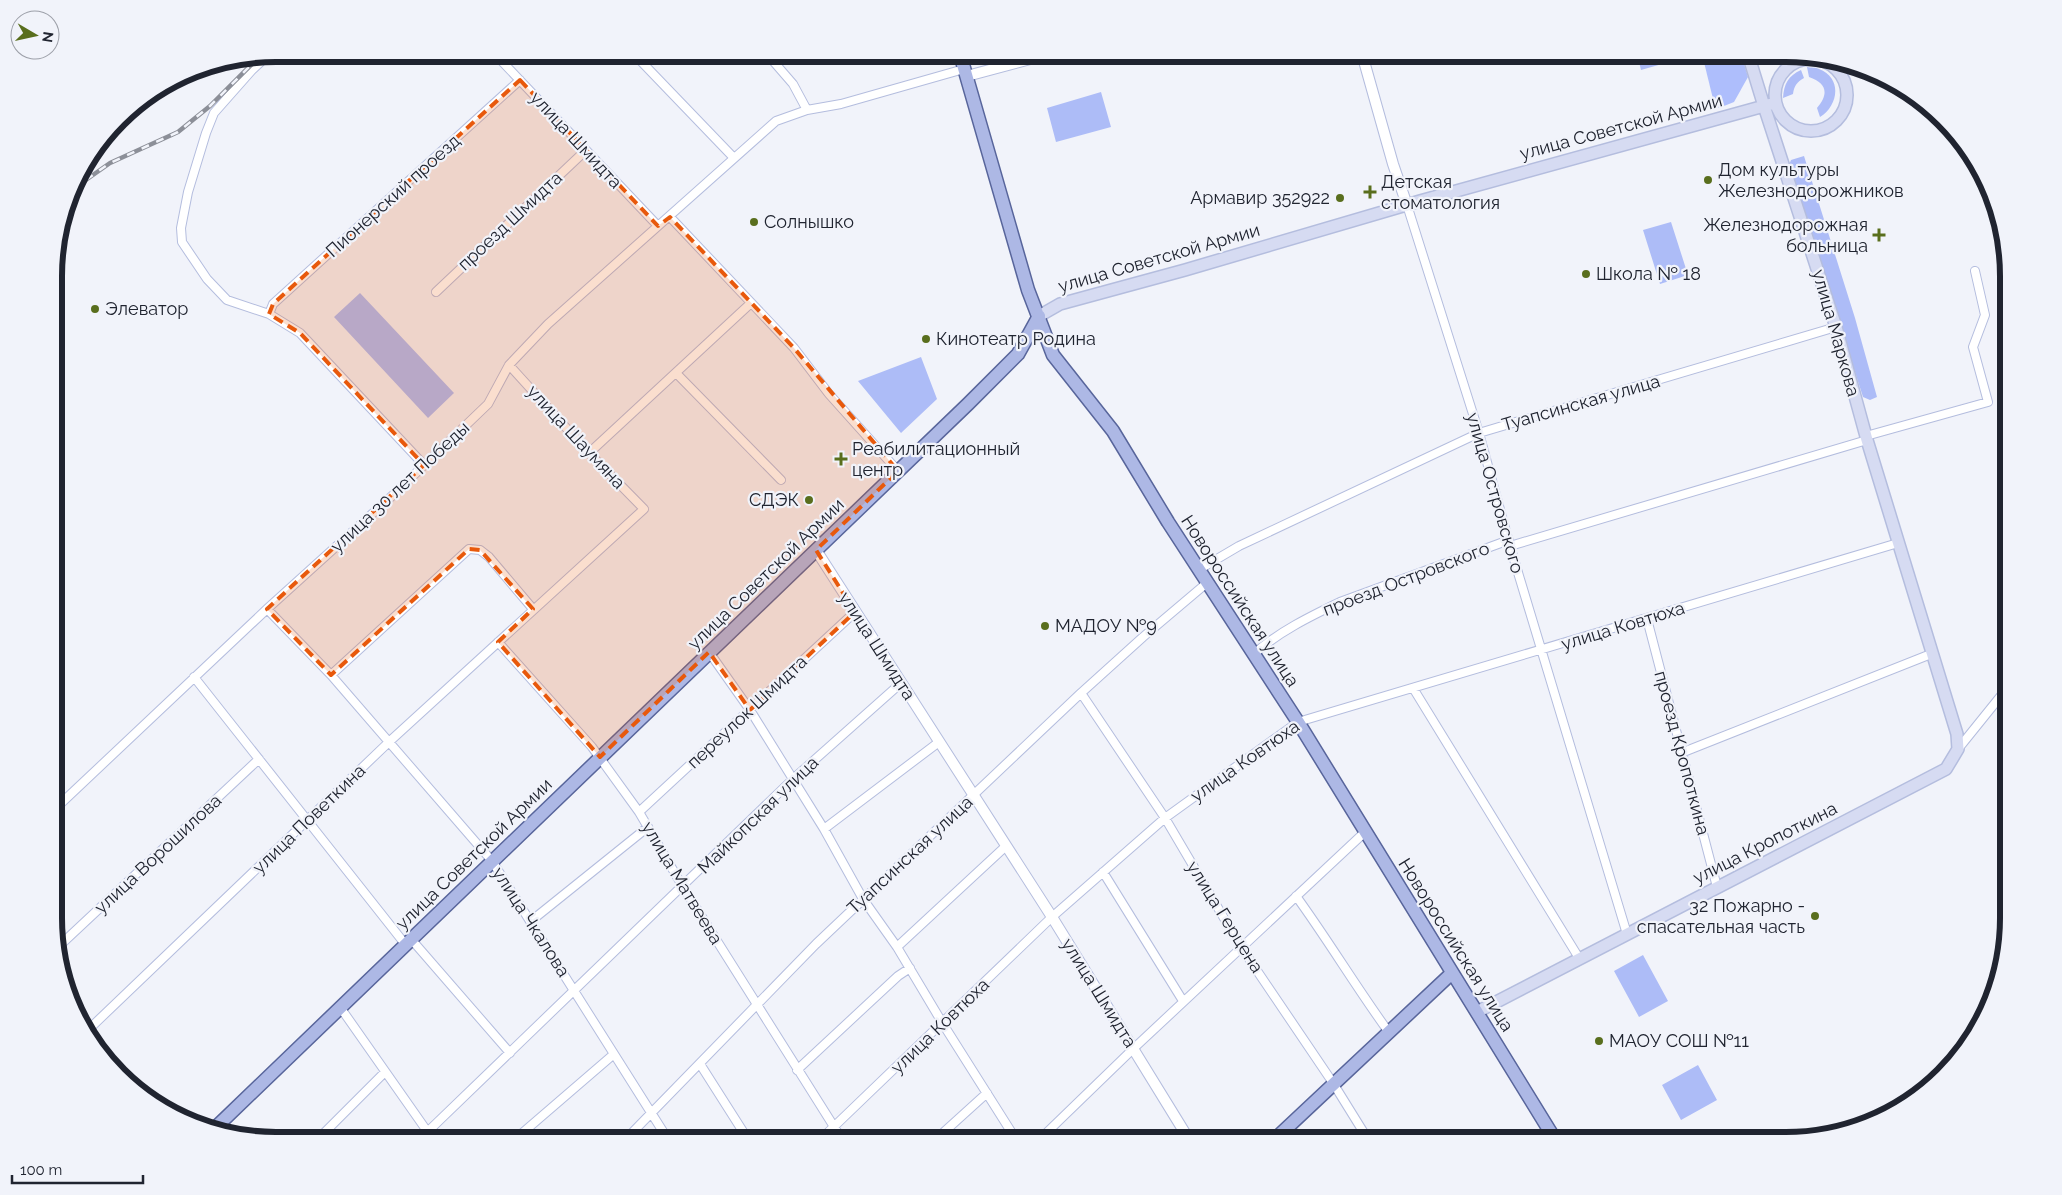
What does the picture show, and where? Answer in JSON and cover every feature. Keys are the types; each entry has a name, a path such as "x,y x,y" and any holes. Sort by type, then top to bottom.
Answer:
{"main road":[{"name":"Новороссийская улица","path":"963,62 1028,290 1053,354 1113,432 1168,522 1298,722 1550,1132"},
{"name":"улица Маркова","path":"1750,62 1836,327 1866,438 1957,734 1958,750"},
{"path":"1795,63 1783,71 1777,81 1776,103 1779,112 1792,126 1811,132 1831,126 1845,108 1848,97 1846,86 1842,75 1834,69"},
{"name":"улица Советской Армии","path":"219,1124 898,472 1018,354 1039,316 1060,304 1185,270 1407,205 1776,103"},
{"name":"улица Кропоткина","path":"1477,1012 1946,769 1958,750"},
{"path":"1284,1132 1333,1083 1452,972"}],"street":[{"name":"улица Шмидта","path":"503,62 658,226"},
{"path":"642,62 734,158"},
{"path":"774,62 793,84 807,110"},
{"name":"улица 30 лет Победы","path":"62,802 267,609 424,466 488,404 508,365 548,324 776,121 807,110 841,104 1014,62"},
{"name":"улица Островского","path":"1364,62 1393,164 1479,433 1627,934"},
{"path":"259,63 214,113 188,192 181,228 182,242 207,280 227,300 269,314 300,333 424,466"},
{"name":"Пионерский проезд","path":"269,314 274,304 520,80"},
{"name":"проезд Шмидта","path":"436,292 585,151"},
{"path":"670,217 794,348 829,394 898,472"},
{"path":"1510,543 1988,402 1973,347 1985,315 1975,271"},
{"path":"589,453 752,303"},
{"name":"Туапсинская улица","path":"1200,569 1239,546 1479,433 1836,327"},
{"name":"улица Шаумяна","path":"508,365 589,453 644,509"},
{"path":"676,373 780,480"},
{"name":"улица Поветкина","path":"92,1027 390,741 644,509"},
{"name":"проезд Островского","path":"1254,654 1263,646 1314,615 1340,602 1510,543"},
{"name":"улица Ковтюха","path":"829,1132 1052,917 1103,872 1165,818 1298,722 1542,651 1898,543"},
{"path":"331,674 469,549 480,550 489,558 533,609"},
{"name":"улица Шмидта","path":"816,550 1052,917 1184,1132"},
{"name":"Туапсинская улица","path":"633,1132 816,944 863,899 1081,693 1208,582"},
{"name":"улица Чкалова","path":"267,609 331,674 492,861 664,1132"},
{"name":"переулок Шмидта","path":"639,812 855,612"},
{"name":"проезд Кропоткина","path":"1647,619 1717,887"},
{"name":"улица Матвеева","path":"498,642 600,757 639,812 683,887 837,1132"},
{"path":"709,652 750,710 824,829 863,899 897,947 942,1024 1011,1132"},
{"path":"1681,753 1932,654"},
{"path":"194,677 408,942 510,1053"},
{"name":"Майкопская улица","path":"428,1132 793,779 901,683"},
{"path":"1413,688 1579,958"},
{"name":"улица Герцена","path":"1081,693 1165,818 1241,947 1333,1083 1363,1132"},
{"path":"1958,750 2000,697"},
{"path":"824,829 938,742"},
{"name":"улица Ворошилова","path":"64,942 260,759"},
{"path":"531,921 648,827"},
{"path":"1047,1132 1183,1001 1365,832"},
{"path":"897,947 1006,846"},
{"path":"1103,872 1183,1001"},
{"path":"1296,896 1388,1031"},
{"path":"797,1070 898,976 910,968"},
{"path":"340,1007 428,1132"},
{"path":"523,1132 614,1054"},
{"path":"700,1064 743,1132"},
{"path":"325,1132 385,1072"},
{"path":"944,1132 987,1093"}],"highlighted area":[{"path":"520,80 658,226 670,217 794,348 898,471 816,550 855,612 750,710 709,652 600,757 498,642 533,609 480,550 469,549 331,675 267,609 424,465 300,333 269,314 273,304"}],"shaded area":[{"path":"1639,62 1661,62 1662,64 1641,70"},
{"path":"1704,62 1743,62 1748,77 1734,102 1719,108 1714,103"},
{"path":"1807,67 1818,68 1827,73 1835,85 1834,99 1831,106 1820,117 1817,108 1823,98 1823,86 1820,82 1809,77"},
{"path":"1801,70 1804,78 1796,84 1793,94 1783,98 1784,89 1788,81"},
{"path":"1101,92 1111,127 1056,142 1047,108"},
{"path":"1804,156 1855,318 1877,397 1870,400 1863,397 1789,165 1791,160"},
{"path":"1671,222 1688,275 1660,284 1643,230"},
{"path":"360,293 454,393 428,418 334,317"},
{"path":"921,357 937,399 901,433 858,381"},
{"path":"1643,955 1668,1001 1639,1017 1614,971"},
{"path":"1698,1065 1717,1100 1681,1120 1662,1085"}],"railway":[{"path":"86,180 110,163 178,132 210,106 252,64"}],"place":[{"name":"Дом культуры Железнодорожников","path":"1708,180"},
{"name":"Детская стоматология","path":"1370,192"},
{"name":"Армавир 352922","path":"1340,198"},
{"name":"Солнышко","path":"754,222"},
{"name":"Железнодорожная больница","path":"1879,235"},
{"name":"Школа № 18","path":"1586,274"},
{"name":"Элеватор","path":"95,309"},
{"name":"Кинотеатр Родина","path":"926,339"},
{"name":"Реабилитационный центр","path":"841,459"},
{"name":"СДЭК","path":"809,500"},
{"name":"МАДОУ №9","path":"1045,626"},
{"name":"32 Пожарно - спасательная часть","path":"1815,916"},
{"name":"МАОУ СОШ №11","path":"1599,1041"}]}
